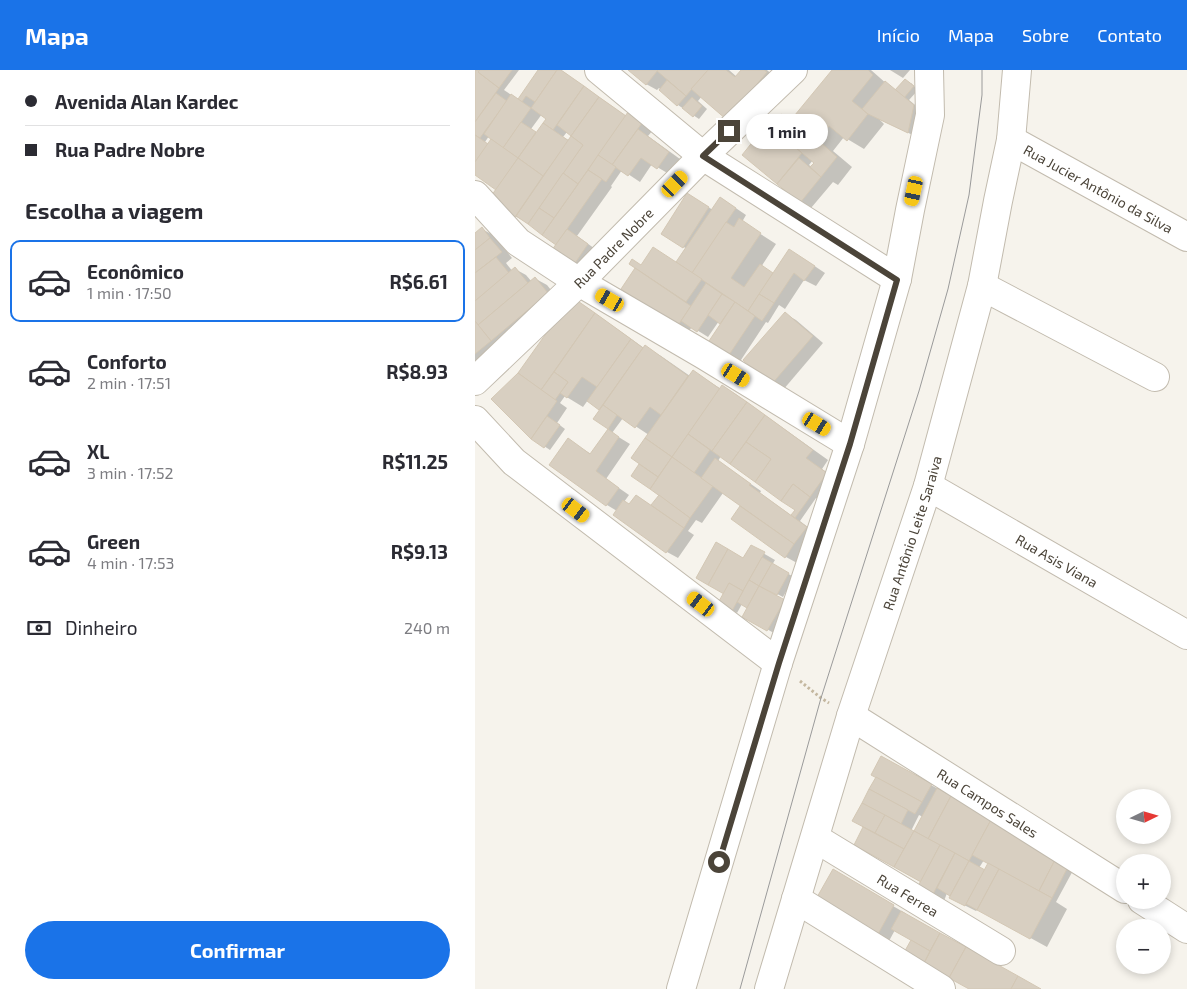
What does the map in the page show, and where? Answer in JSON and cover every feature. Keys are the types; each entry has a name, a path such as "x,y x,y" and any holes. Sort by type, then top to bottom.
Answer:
{"street":[{"path":"599,70 703,156 897,280"},
{"name":"Rua Padre Nobre","path":"475,381 579,282 703,156 793,70"},
{"path":"681,989 779,663 850,444 897,280 930,116 929,70"},
{"name":"Rua Antônio Leite Saraiva","path":"769,989 851,716 928,486 982,286 1011,140 1017,70"},
{"name":"Rua Jucier Antônio da Silva","path":"1011,140 1187,237"},
{"path":"475,196 518,242 579,282 850,444"},
{"path":"982,286 1155,377"},
{"path":"475,420 514,462 779,663"},
{"name":"Rua Asis Viana","path":"928,486 1187,635"},
{"name":"Rua Campos Sales","path":"851,716 1116,883"},
{"name":"Rua Ferrea","path":"815,838 1001,951"},
{"path":"796,899 941,989"},
{"path":"1156,909 1187,928"}],"path":[{"path":"779,663 821,698 851,716"}],"building":[{"path":"475,70 480,70 478,72 499,88 475,122"},
{"path":"480,70 512,70 499,88 478,72"},
{"path":"538,70 557,70 535,102 526,96 522,102 518,99"},
{"path":"557,70 561,70 584,86 553,130 543,123 546,119 531,108"},
{"path":"628,70 658,70 646,85"},
{"path":"658,70 708,70 686,96"},
{"path":"708,70 726,70 735,77 741,70 764,70 767,72 727,120 691,89"},
{"path":"832,70 868,70 873,75 852,101 868,114 847,141 829,126 818,140 837,157 821,177 810,167 814,163 770,127 781,114 790,121"},
{"path":"905,79 914,86 904,98 895,90"},
{"path":"667,80 686,96 677,106 659,90"},
{"path":"885,81 914,105 908,133 868,114 862,109"},
{"path":"584,86 599,97 571,136 557,125"},
{"path":"496,93 507,101 480,138 475,135 475,122"},
{"path":"511,94 531,108 503,148 484,134"},
{"path":"599,97 626,116 578,184 563,173 583,145 571,136"},
{"path":"692,97 702,106 693,117 682,108"},
{"path":"628,112 642,123 612,165 598,155"},
{"path":"521,122 536,132 518,158 503,148"},
{"path":"543,123 569,141 543,176 518,158"},
{"path":"767,124 802,153 777,184 742,155"},
{"path":"638,129 669,152 657,169 641,158 628,176 612,165"},
{"path":"475,135 488,144 475,162"},
{"path":"571,136 583,145 528,224 516,216"},
{"path":"491,139 518,158 496,190 475,175 475,162"},
{"path":"598,155 616,167 606,182 588,170"},
{"path":"518,158 543,176 515,217 489,199"},
{"path":"799,158 821,177 800,203 777,184"},
{"path":"588,170 602,179 556,245 542,235"},
{"path":"563,173 578,184 554,218 539,208"},
{"path":"687,193 709,207 683,248 661,234"},
{"path":"720,197 736,208 692,273 676,262"},
{"path":"539,208 554,218 542,235 528,224"},
{"path":"739,218 761,233 731,278 744,287 760,264 773,273 748,311 692,273 726,222 734,227"},
{"path":"482,227 490,238 475,250 475,233"},
{"path":"567,229 588,244 571,269 549,254"},
{"path":"490,238 502,252 475,273 475,250"},
{"path":"653,247 702,279 686,302 629,264 632,259 641,265"},
{"path":"789,249 815,266 804,281 794,273 774,303 759,294"},
{"path":"496,257 509,273 475,301 475,273"},
{"path":"515,267 528,283 478,325 475,321 475,301"},
{"path":"635,268 691,306 677,327 621,289"},
{"path":"535,277 548,293 491,341 478,325"},
{"path":"706,283 722,294 697,332 681,321"},
{"path":"722,294 735,302 720,324 708,315"},
{"path":"759,294 774,303 762,321 748,311"},
{"path":"572,297 595,313 541,390 518,373"},
{"path":"735,302 755,316 727,358 707,344"},
{"path":"785,312 813,336 771,385 743,360"},
{"path":"595,313 631,339 597,387 582,377 567,398 560,393 568,382 554,372"},
{"path":"475,321 491,341 475,354"},
{"path":"631,339 643,348 599,410 587,401"},
{"path":"645,345 688,376 661,415 650,407 635,428 603,405"},
{"path":"693,370 720,389 672,457 645,438"},
{"path":"554,372 568,382 555,400 541,390"},
{"path":"518,373 557,401 531,439 491,399"},
{"path":"722,385 747,402 712,451 688,434"},
{"path":"747,402 765,415 730,464 712,451"},
{"path":"603,405 617,415 608,429 593,419"},
{"path":"765,415 813,450 806,458 827,473 810,497 793,484 781,501 755,482 771,459 746,442"},
{"path":"547,416 560,425 544,448 531,439"},
{"path":"608,429 619,437 596,471 619,488 606,506 549,465 568,438 590,454"},
{"path":"688,434 710,450 694,473 672,457"},
{"path":"645,438 672,457 658,477 631,458"},
{"path":"746,442 771,459 755,482 730,464"},
{"path":"672,457 713,486 690,518 650,489"},
{"path":"715,458 807,527 794,544 701,478"},
{"path":"639,464 658,477 650,489 631,476"},
{"path":"793,484 810,497 795,518 791,515 795,510 781,501"},
{"path":"636,495 684,528 666,553 613,515 623,500 629,504"},
{"path":"659,495 690,518 684,528 651,505"},
{"path":"740,506 794,544 785,558 731,519"},
{"path":"716,542 728,549 708,585 696,578"},
{"path":"751,545 765,552 743,591 729,583 724,594 708,585 728,549 743,558"},
{"path":"762,557 772,563 759,586 749,580"},
{"path":"772,563 789,573 777,595 759,586"},
{"path":"749,580 759,586 747,608 737,602"},
{"path":"729,583 743,591 732,611 718,603"},
{"path":"759,586 785,600 767,631 742,617"},
{"path":"881,756 932,784 922,802 871,775"},
{"path":"876,777 922,802 915,814 869,789"},
{"path":"937,788 951,796 928,839 914,831"},
{"path":"869,789 908,810 901,824 862,803"},
{"path":"951,796 992,818 969,861 928,839"},
{"path":"862,803 885,815 875,833 852,821"},
{"path":"885,815 914,831 904,849 875,833"},
{"path":"992,818 1058,854 1039,891 972,855"},
{"path":"863,827 904,849 894,867 854,845"},
{"path":"914,831 940,845 921,882 894,867"},
{"path":"940,845 955,853 932,896 917,888"},
{"path":"955,853 969,861 950,896 937,888"},
{"path":"1058,854 1071,861 1052,898 1039,891"},
{"path":"969,861 985,870 965,906 949,898"},
{"path":"988,863 999,869 977,910 966,904"},
{"path":"833,869 894,905 877,936 816,899"},
{"path":"999,869 1052,898 1030,939 977,910"},
{"path":"901,911 940,933 930,951 891,929"},
{"path":"940,933 966,947 949,978 924,963"},
{"path":"911,940 930,951 924,963 901,958"},
{"path":"966,947 1018,976 1011,989 969,989 949,978"},
{"path":"1018,976 1041,989 1011,989"}],"tram line":[{"path":"740,989 821,698 919,391 948,289 969,195 982,95 982,70"}],"route":[{"path":"719,862 779,663 850,444 897,280 703,156 729,131"}]}
